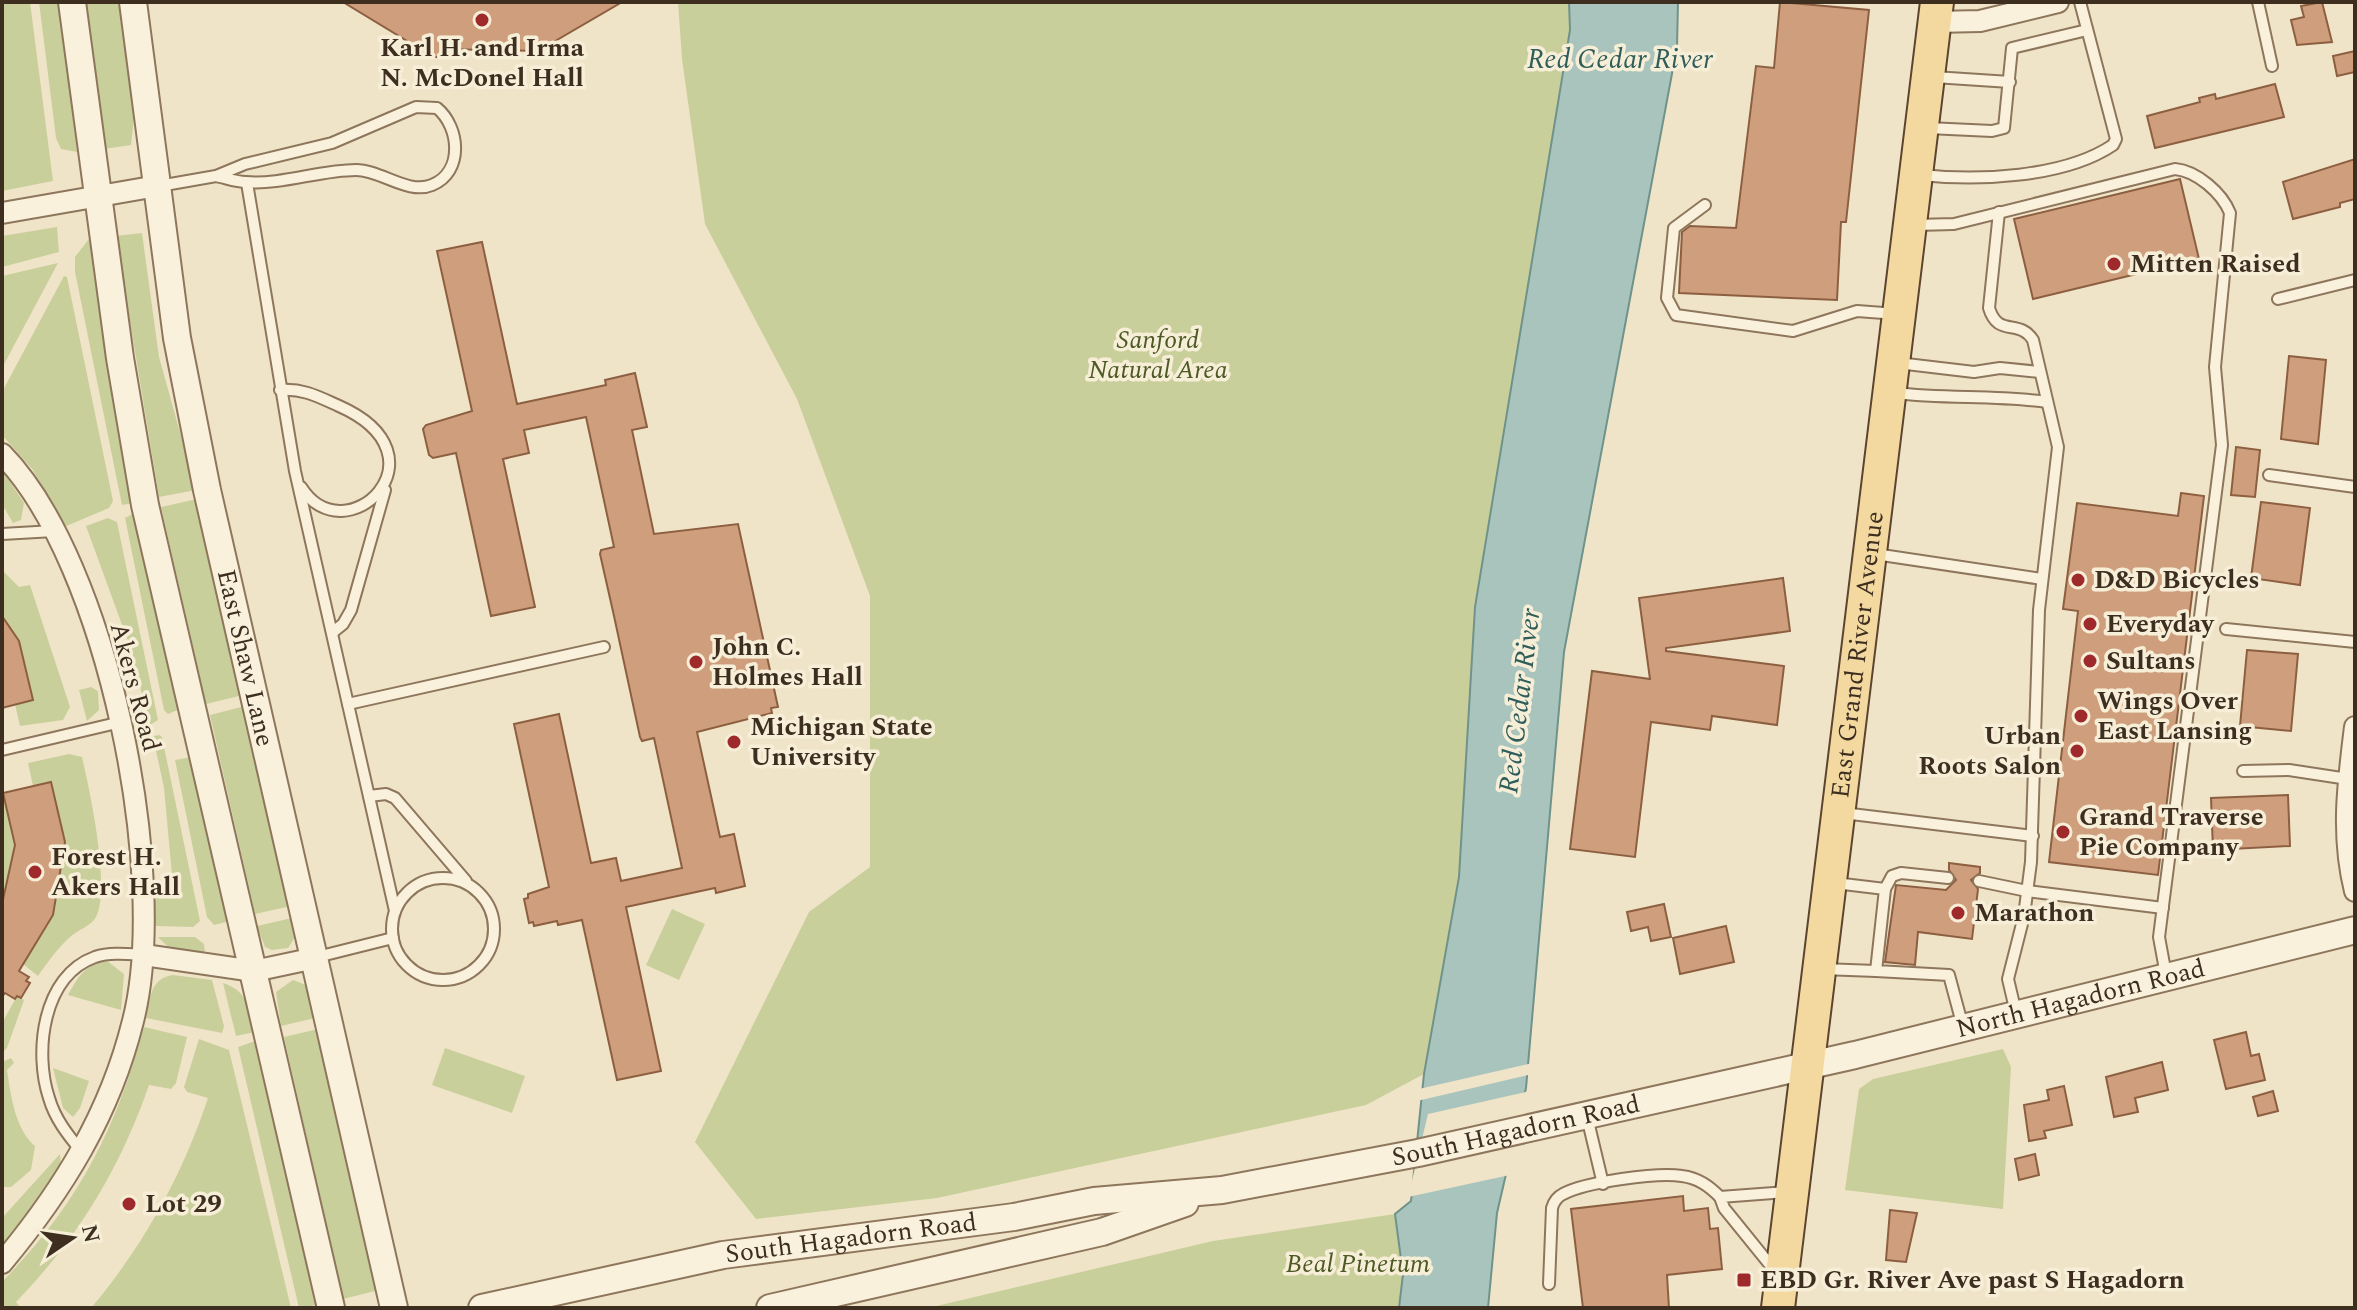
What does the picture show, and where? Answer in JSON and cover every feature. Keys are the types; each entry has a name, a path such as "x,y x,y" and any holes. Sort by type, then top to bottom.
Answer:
{"main road":[{"name":"East Grand River Avenue","path":"1780,1294 1936,12"}],"street":[{"path":"72,2 120,358 145,505 331,1308"},
{"name":"East Shaw Lane","path":"133,2 177,338 207,490 394,1308"},
{"path":"1936,12 1980,21 2058,2"},
{"path":"2,213 97,193 157,186"},
{"name":"Akers Road","path":"2,454 36,495 54,531 94,629 121,722 139,828 144,955 124,1056 82,1153 52,1201 2,1263"},
{"path":"2355,727 2345,840 2355,891"},
{"name":"North Hagadorn Road","path":"1807,1066 2355,930"},
{"path":"144,955 254,971 315,958"},
{"name":"South Hagadorn Road","path":"482,1308 723,1255 1014,1217 1094,1201 1222,1190 1418,1153 1807,1066"},
{"name":"South Hagadorn Road","path":"770,1308 1102,1232 1222,1190"}],"lane":[{"path":"1916,175 1960,179 2045,170 2113,145 2116,139 2080,2"},
{"path":"2258,2 2272,66"},
{"path":"1922,127 1992,131 2004,128 2012,48 2087,30"},
{"path":"1928,77 2010,82"},
{"path":"157,186 216,176 245,164 341,140 416,107 437,108 453,130 454,159 440,180 431,186 412,187 381,174 357,170 247,183 216,176"},
{"path":"1910,224 1944,226 2175,169 2197,176 2226,203 2230,213 2215,367 2222,445 2159,937 2166,977"},
{"path":"247,183 295,471 395,911 393,938 401,959 430,979 454,979 476,968 491,949 495,925 489,903 395,798 386,794 369,796"},
{"path":"1705,205 1674,228 1667,298 1676,315 1793,331 1857,311 1899,314"},
{"path":"1999,212 1989,308 1992,319 1999,325 2028,332 2058,447 2042,579 2033,836 2027,891 2008,979 2016,1015"},
{"path":"2278,299 2355,280"},
{"path":"1891,378 2000,368 2040,372"},
{"path":"1891,378 1983,399 2009,397 2047,402"},
{"path":"280,390 305,391 372,424 389,450 389,476 351,610 343,624 333,632"},
{"path":"295,471 298,482 312,501 345,511 368,503 377,496 389,476"},
{"path":"2269,475 2355,487"},
{"path":"2,534 54,531"},
{"path":"1869,553 2042,579"},
{"path":"2226,629 2355,642"},
{"path":"348,704 604,647"},
{"path":"2,750 121,722"},
{"path":"2243,771 2289,770 2348,779"},
{"path":"1837,812 2033,836"},
{"path":"1876,971 1885,889 1892,876 1901,873 1948,878"},
{"path":"395,911 409,890 431,878 444,877 468,883"},
{"path":"1979,881 2027,891 2163,908"},
{"path":"1829,882 1885,889"},
{"path":"315,958 393,938"},
{"path":"82,1153 64,1129 50,1101 42,1063 46,1023 64,982 84,962 111,954 144,955"},
{"path":"1818,969 1949,975 1963,1028"},
{"path":"1587,1115 1603,1184"},
{"path":"1549,1284 1555,1199 1565,1192 1603,1184 1682,1175 1706,1183 1720,1197 1780,1294"},
{"path":"1720,1197 1793,1191"}],"green space":[{"path":"2,2 30,2 53,181 2,191"},
{"path":"39,2 60,2 77,152 61,149 56,138"},
{"path":"85,2 122,2 135,109 131,145 104,149"},
{"name":"Sanford Natural Area","path":"678,2 1569,2 1570,30 1475,607 1459,877 1424,1074 1366,1105 937,1198 756,1219 695,1142 809,912 870,867 870,596 797,399 705,224 682,59"},
{"path":"57,227 59,252 2,267 2,236"},
{"path":"142,233 159,357 196,490 159,497 116,236"},
{"path":"89,239 134,503 122,505 75,272 75,257"},
{"path":"58,263 2,368 2,276"},
{"path":"64,276 67,277 113,501 109,508 64,527 33,470 2,435 2,392"},
{"path":"2,470 24,503 21,520 13,523 2,504"},
{"path":"197,499 243,695 206,704 161,507"},
{"path":"136,512 180,709 168,714 164,710 125,518"},
{"path":"108,518 117,522 158,720 150,725 129,644 86,526"},
{"path":"2,570 19,587 30,585 70,707 63,720 20,726 15,704 33,700 19,641 2,616"},
{"path":"91,687 98,691 99,710 87,721 79,690"},
{"path":"245,706 291,906 255,914 210,715"},
{"path":"162,737 200,921 193,927 155,926 154,902 157,898 174,897 164,788 155,746 142,747 137,740"},
{"path":"69,754 82,757 90,792 100,866 99,907 94,920 65,942 38,976 23,964 53,915 65,842 51,782 33,786 28,763"},
{"path":"192,757 230,921 214,925 207,917 175,760"},
{"path":"2,792 15,845 2,904"},
{"path":"672,909 705,924 679,980 646,965"},
{"path":"292,918 295,937 288,948 272,950 265,947 257,926"},
{"path":"158,937 195,937 204,944 205,954 170,949"},
{"path":"107,961 124,974 121,1010 68,995 88,968"},
{"path":"173,975 212,980 224,1026 222,1033 146,1018 155,985"},
{"path":"293,980 306,985 315,1018 281,1026 276,992"},
{"path":"223,983 243,996 255,1032 236,1036"},
{"path":"17,996 24,1000 7,1048 2,1053 2,1023"},
{"path":"144,1027 187,1037 176,1083 171,1089 149,1085 111,1174 78,1227 16,1302 21,1308 2,1308 2,1282 52,1224 91,1165 120,1100"},
{"path":"318,1029 379,1290 343,1299 284,1037"},
{"path":"199,1039 229,1050 291,1308 91,1308 128,1260 160,1209 198,1127 208,1098 187,1092 184,1087"},
{"path":"258,1040 317,1305 299,1308 238,1047"},
{"path":"445,1048 525,1076 512,1113 432,1085"},
{"path":"2003,1049 2011,1067 2003,1209 1845,1190 1859,1089 1873,1079"},
{"path":"11,1058 14,1063 7,1070 15,1111 23,1131 35,1146 31,1170 11,1187 2,1187 2,1062"},
{"path":"53,1068 89,1081 80,1108 73,1117 63,1108"},
{"path":"60,1154 61,1167 2,1247 2,1218"},
{"name":"Beal Pinetum","path":"1395,1214 1403,1274 1399,1308 928,1308 1213,1241"}],"water":[{"name":"Red Cedar River","path":"1569,2 1678,2 1677,47 1564,652 1526,1088 1497,1213 1488,1308 1399,1308 1403,1274 1395,1214 1411,1201 1424,1074 1459,877 1475,607 1570,30"}],"pier":[{"path":"1533,1063 1532,1074 1417,1101 1419,1089"},
{"path":"1530,1091 1510,1175 1408,1197 1428,1114"}],"building":[{"name":"Karl H. and Irma N. McDonel Hall","path":"343,2 622,2 538,51 443,49 439,57 421,57 406,48 407,41"},
{"path":"1780,2 1869,10 1846,222 1841,222 1837,300 1679,293 1682,232 1690,226 1736,228 1756,66 1774,68"},
{"path":"2322,2 2332,42 2297,45 2291,20 2304,17 2301,6"},
{"path":"2355,51 2355,72 2337,76 2333,56"},
{"path":"2275,84 2284,117 2155,148 2147,116 2200,102 2199,98 2215,94 2216,99"},
{"path":"2355,159 2355,199 2340,203 2340,207 2293,219 2283,182"},
{"path":"2180,179 2199,259 2033,299 2014,219"},
{"name":"John C. Holmes Hall","path":"482,242 517,404 606,385 605,380 635,373 647,427 632,430 654,534 738,524 778,707 771,708 772,713 697,732 720,837 734,834 745,886 716,893 715,888 626,907 661,1071 617,1080 582,920 558,925 557,921 534,926 533,922 529,923 524,899 528,898 528,894 549,887 514,724 559,714 591,863 616,858 621,881 682,868 654,738 642,741 640,737 600,554 601,550 614,547 586,417 524,430 529,453 503,459 535,607 491,616 456,453 433,458 429,455 423,429 426,425 472,411 437,251"},
{"path":"2289,356 2326,360 2318,444 2281,439"},
{"path":"2236,447 2260,450 2255,497 2231,495"},
{"path":"2181,493 2204,496 2158,875 2049,862 2078,611 2063,609 2077,503 2178,516"},
{"path":"2261,502 2310,508 2300,585 2251,578"},
{"path":"1783,578 1790,631 1666,648 1666,651 1784,666 1777,725 1712,716 1710,730 1651,722 1635,857 1570,849 1592,671 1650,679 1639,598"},
{"path":"2,616 19,641 33,700 2,708"},
{"path":"2247,650 2298,654 2291,731 2240,726"},
{"name":"Forest H. Akers Hall","path":"51,782 65,842 53,915 19,971 29,977 26,981 30,983 21,998 17,996 15,999 5,993 2,997 2,904 15,845 3,793"},
{"path":"2288,795 2290,846 2213,850 2211,798"},
{"path":"1949,863 1980,867 1980,873 1971,880 1978,889 1972,939 1918,932 1915,965 1885,962 1896,885 1946,890 1956,880 1949,870"},
{"path":"1664,904 1671,937 1651,941 1648,927 1631,931 1627,912"},
{"path":"1726,926 1734,962 1680,974 1673,938"},
{"path":"2246,1032 2251,1056 2259,1054 2265,1080 2226,1089 2214,1040"},
{"path":"2162,1062 2168,1090 2135,1098 2138,1112 2114,1117 2106,1077"},
{"path":"2064,1086 2072,1125 2044,1131 2046,1138 2029,1141 2024,1105 2049,1100 2047,1090"},
{"path":"2273,1091 2278,1111 2258,1116 2253,1097"},
{"path":"2035,1154 2039,1175 2019,1180 2015,1159"},
{"path":"1683,1196 1684,1211 1708,1208 1710,1229 1718,1228 1722,1269 1667,1275 1669,1308 1583,1308 1571,1209"},
{"path":"1890,1210 1917,1213 1906,1262 1886,1260"}],"place":[{"name":"Karl H. and Irma N. McDonel Hall","path":"482,20"},
{"name":"Mitten Raised","path":"2114,264"},
{"name":"D&D Bicycles","path":"2078,580"},
{"name":"Everyday","path":"2090,624"},
{"name":"Sultans","path":"2090,661"},
{"name":"John C. Holmes Hall","path":"696,662"},
{"name":"Wings Over East Lansing","path":"2081,716"},
{"name":"Michigan State University","path":"734,742"},
{"name":"Urban Roots Salon","path":"2077,751"},
{"name":"Grand Traverse Pie Company","path":"2063,832"},
{"name":"Forest H. Akers Hall","path":"35,872"},
{"name":"Marathon","path":"1958,913"},
{"name":"Lot 29","path":"129,1204"},
{"name":"EBD Gr. River Ave past S Hagadorn","path":"1744,1280"}]}
